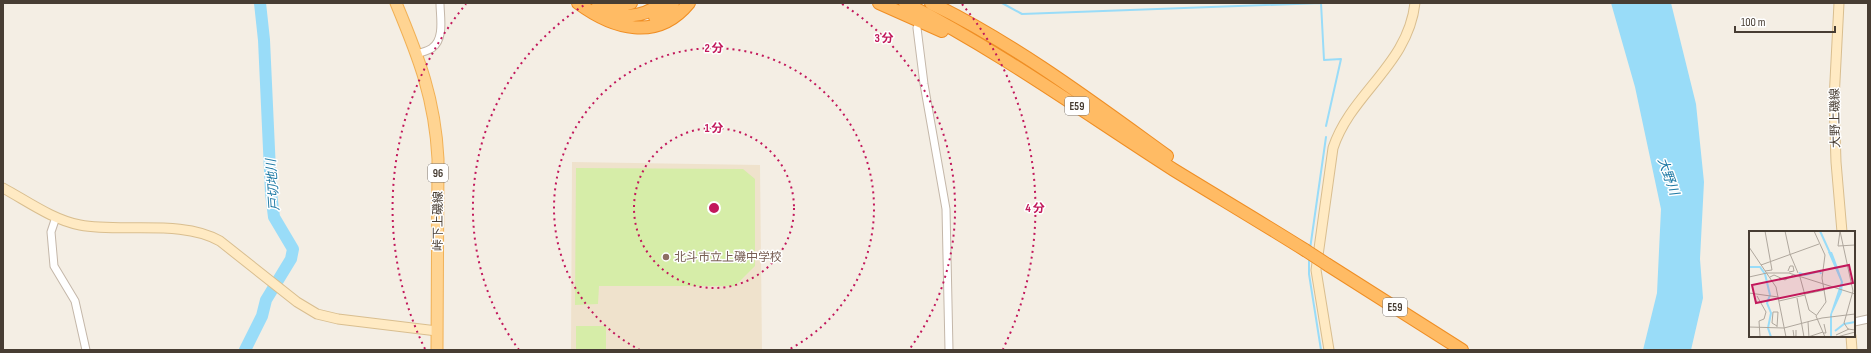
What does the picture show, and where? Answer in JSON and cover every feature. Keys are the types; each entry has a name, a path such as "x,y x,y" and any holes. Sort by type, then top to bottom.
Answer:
{"highway":[{"path":"578,3 598,17 616,25 635,28 662,23 689,3"},
{"path":"590,4 612,7 630,3"},
{"path":"590,4 606,13 622,17 643,14 661,3"},
{"path":"616,25 640,23 655,17 673,3"},
{"path":"879,3 929,25 1034,77"},
{"name":"E59","path":"905,3 1034,77 1175,170 1306,250 1462,350"},
{"name":"E59","path":"935,4 1013,48 1098,106 1246,213"}],"main road":[{"name":"峠下上磯線","path":"396,3 424,72 437,131 437,350"}],"street":[{"path":"417,54 432,48 437,42 440,32 440,3"},
{"path":"1328,350 1316,270 1333,148 1339,134 1355,110 1402,46 1410,28 1415,3"},
{"name":"大野上磯線","path":"1839,3 1834,100 1836,162 1842,231"},
{"path":"917,28 924,84 946,209 949,350"},
{"path":"3,188 56,217 86,226 199,232 213,237 311,311 331,318 437,331"},
{"path":"56,217 51,232 54,266 75,301 86,350"},
{"path":"1855,322 1868,319"},
{"path":"1851,337 1852,350"}],"shaded area":[{"name":"北斗市立上磯中学校","path":"572,162 760,165 762,350 571,350"}],"green space":[{"name":"北斗市立上磯中学校","path":"576,168 743,169 755,179 755,266 735,286 599,286 598,304 575,305"},
{"path":"576,326 606,326 606,350 576,350"}],"water":[{"name":"大野川","path":"1611,3 1671,3 1696,104 1704,182 1700,259 1703,298 1691,350 1643,350 1657,293 1661,209 1635,87"}],"waterway":[{"name":"戸切地川","path":"245,350 262,316 266,300 291,259 293,249 274,217 271,193 264,40 260,3"},
{"path":"1002,3 1022,14 1321,3 1324,60 1341,59 1326,126"},
{"path":"1310,249 1326,137"},
{"path":"1309,257 1309,274 1321,350"}],"place":[{"name":"北斗市立上磯中学校","path":"666,257"}]}
